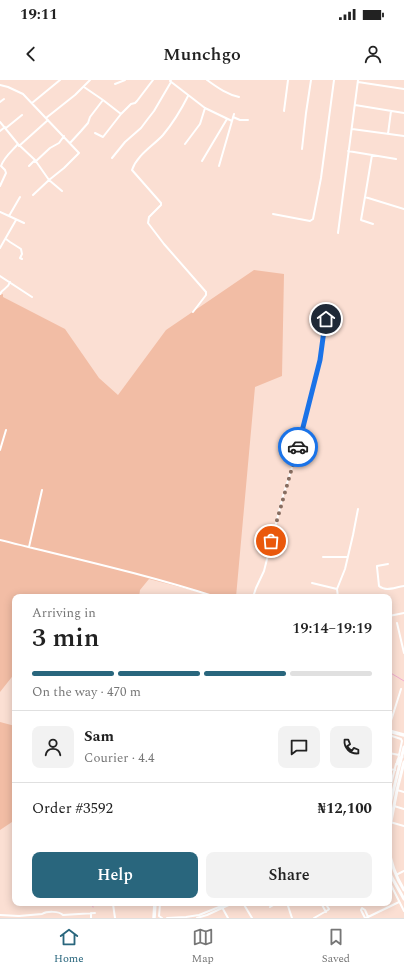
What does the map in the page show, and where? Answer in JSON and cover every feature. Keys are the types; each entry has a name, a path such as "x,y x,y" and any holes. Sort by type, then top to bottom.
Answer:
{"main road":[{"path":"392,731 404,735"},
{"path":"155,918 157,906"}],"street":[{"path":"32,103 60,80"},
{"path":"0,186 6,173 1,166 7,155 90,80"},
{"path":"115,84 125,80"},
{"path":"95,133 103,137 131,104 138,102 153,80"},
{"path":"207,80 223,92 239,97"},
{"path":"284,111 288,80"},
{"path":"302,149 311,80"},
{"path":"273,214 310,221 313,220 334,80"},
{"path":"112,158 125,142 141,128 154,111 170,81 205,108 232,121"},
{"path":"338,233 358,81 404,89"},
{"path":"0,85 23,94 79,153 32,195"},
{"path":"84,87 121,114"},
{"path":"188,96 178,116 163,135 141,156 132,170 161,203 161,205 150,217 148,223 164,244 206,292 206,295 193,312"},
{"path":"0,102 4,99"},
{"path":"70,143 88,123 90,117 103,100"},
{"path":"355,105 404,114"},
{"path":"185,144 200,124 205,108"},
{"path":"388,134 391,112"},
{"path":"220,166 234,114"},
{"path":"0,131 22,115"},
{"path":"233,117 240,120 248,120"},
{"path":"202,161 226,119"},
{"path":"0,122 19,145 35,161 49,180 62,191"},
{"path":"352,129 404,136"},
{"path":"29,166 50,148 59,143 64,136"},
{"path":"348,151 396,159"},
{"path":"372,155 361,220 373,224"},
{"path":"8,216 20,197"},
{"path":"365,197 404,209"},
{"path":"0,212 24,223"},
{"path":"0,248 16,220"},
{"path":"6,239 21,249 22,254 20,258 22,259"},
{"path":"0,276 32,297"},
{"path":"0,294 9,286 10,282"},
{"path":"254,594 264,571 283,496 299,445 320,360 326,319"},
{"path":"0,450 6,430"},
{"path":"29,547 42,490"},
{"path":"338,594 337,589 345,569 358,509"},
{"path":"0,540 151,578 206,594"},
{"path":"268,553 280,554"},
{"path":"323,557 348,557"},
{"path":"388,564 377,567 379,586 385,589 404,586"},
{"path":"312,583 337,589"},
{"path":"392,615 404,613"},
{"path":"397,623 404,653"},
{"path":"392,718 401,689"},
{"path":"392,736 401,738 402,740 392,794"},
{"path":"392,780 398,760 404,750"},
{"path":"392,754 400,756"},
{"path":"392,814 397,790 403,774 404,762"},
{"path":"397,790 404,792"},
{"path":"394,806 404,809"},
{"path":"392,823 404,826"},
{"path":"392,864 395,875 404,890"},
{"path":"395,875 404,871"},
{"path":"392,878 404,899"},
{"path":"392,887 404,911"},
{"path":"392,905 399,902"},
{"path":"113,906 115,918"},
{"path":"158,906 159,916 162,918"},
{"path":"167,918 194,916 222,906"},
{"path":"198,918 227,906"},
{"path":"245,906 252,918"},
{"path":"288,906 292,918"},
{"path":"323,906 326,912"},
{"path":"314,918 326,912 329,909 327,906"},
{"path":"366,918 391,906"},
{"path":"222,908 228,918"},
{"path":"0,915 34,915 45,912 61,912 63,914 95,913"},
{"path":"91,913 91,918"}],"shaded area":[{"path":"254,270 284,274 282,376 255,387 236,594 207,594 149,579 140,590 139,594 12,594 12,677 0,692 0,295 3,294 3,297 65,329 99,378 118,395 166,330"},
{"path":"0,722 12,725 12,822 0,830"}],"waterway":[{"path":"392,674 404,681"}],"way so far":[{"path":"271,541 298,447"}],"route":[{"path":"298,447 320,360 326,319"}]}
